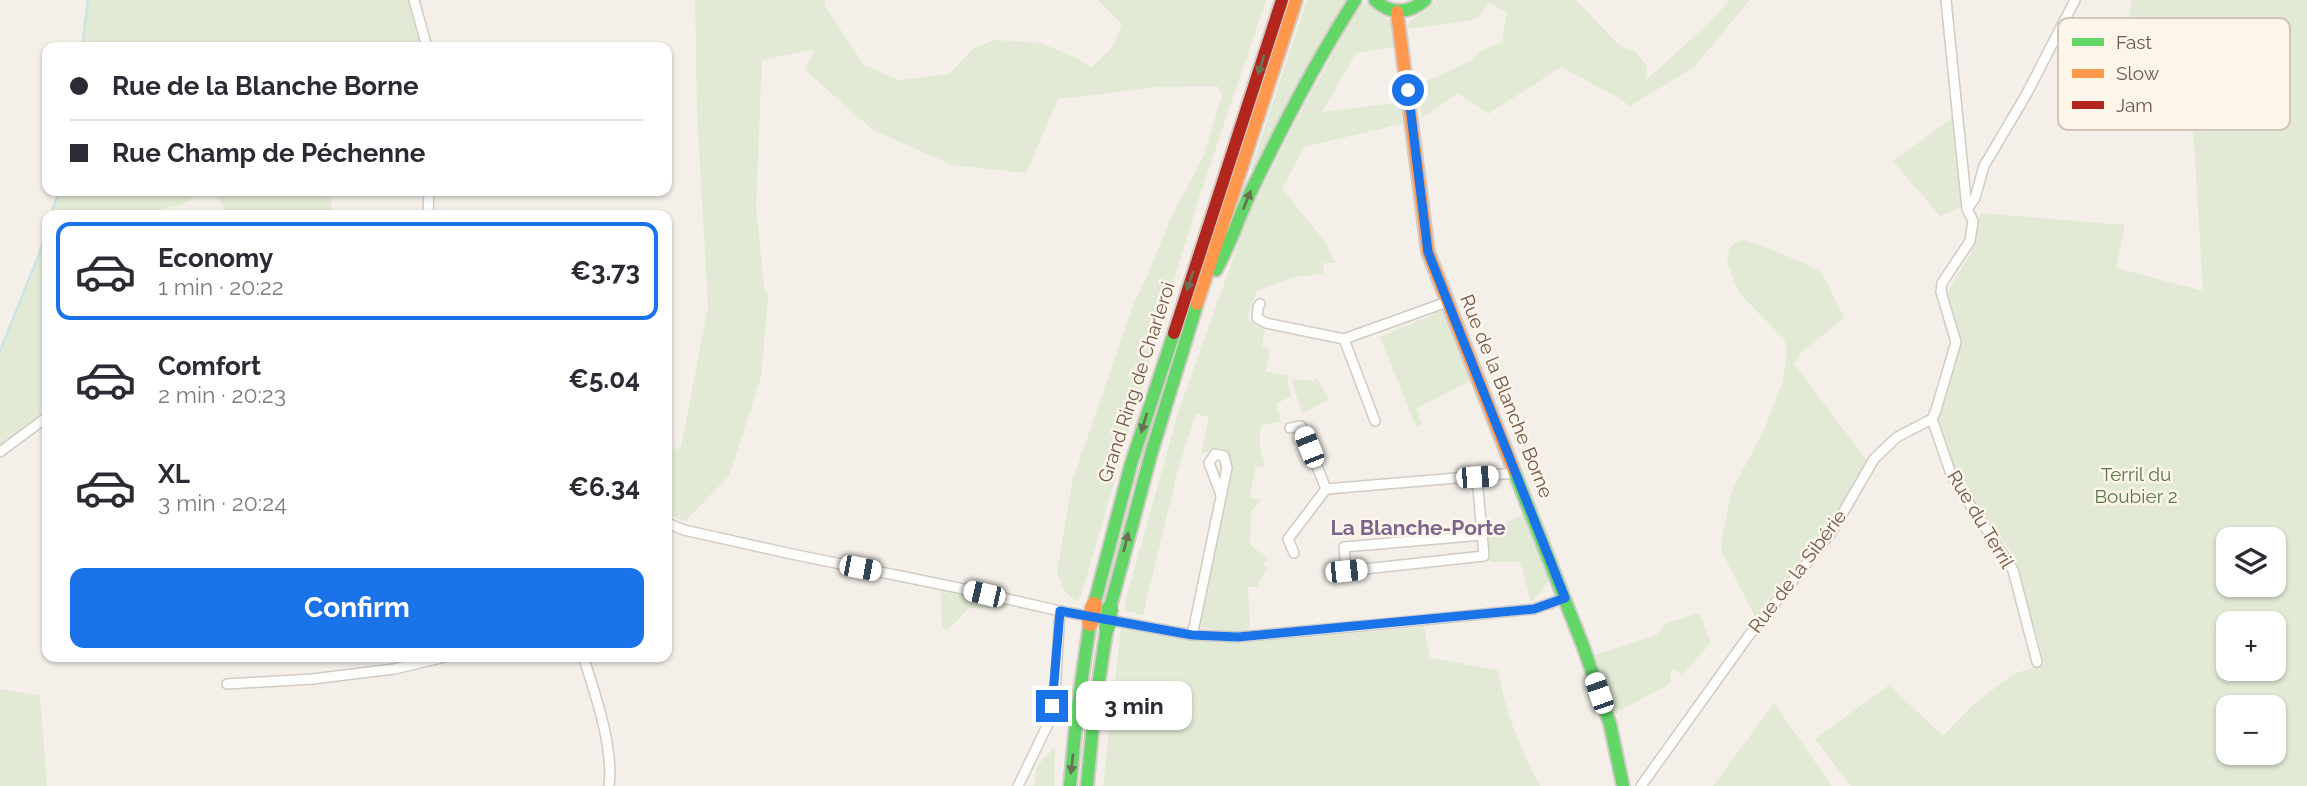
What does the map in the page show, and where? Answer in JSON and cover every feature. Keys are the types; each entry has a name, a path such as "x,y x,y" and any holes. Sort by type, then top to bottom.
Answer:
{"main road":[{"name":"Grand Ring de Charleroi","path":"1070,786 1077,712 1102,607 1112,530 1282,0"},
{"name":"Grand Ring de Charleroi","path":"1102,607 1297,0"},
{"path":"1197,306 1228,247 1254,184 1284,124 1326,45 1355,0"},
{"path":"1375,0 1386,9 1397,12 1413,9 1425,0"},
{"name":"Rue de la Blanche Borne","path":"1397,12 1428,252 1565,598 1610,724 1623,786"},
{"name":"Grand Ring de Charleroi","path":"1087,786 1098,625"}],"street":[{"path":"414,0 426,42"},
{"path":"1932,419 1956,342 1941,292 1942,282 1970,240 1973,221 1967,209 1946,0"},
{"path":"2066,18 2075,0"},
{"path":"1967,209 1975,198 1984,166 2058,33"},
{"path":"1260,304 1257,318 1266,323 1344,340 1447,302"},
{"path":"1344,340 1375,421"},
{"name":"Rue du Terril","path":"1932,419 1952,477 2013,570 2038,662"},
{"name":"Rue de la Sibérie","path":"1641,786 1747,638 1833,530 1874,459 1897,437 1932,419"},
{"path":"0,452 42,421"},
{"path":"1290,428 1301,426 1326,489"},
{"path":"1294,553 1288,539 1326,489 1516,473"},
{"path":"1477,477 1484,556 1346,571 1344,547 1482,535"},
{"path":"1192,635 1221,495"},
{"path":"672,525 710,536 1060,611 1192,635 1238,637 1394,623 1534,609 1565,598"},
{"path":"1018,786 1050,720 1055,692 1060,611"},
{"path":"227,684 312,679 394,670 425,662"},
{"path":"585,662 599,702 611,772 609,786"}],"green space":[{"path":"89,0 408,0 420,42 83,42"},
{"path":"695,0 825,0 825,6 864,65 899,80 949,74 973,49 994,40 1040,43 1079,59 1091,68 1113,46 1122,24 1098,0 1266,0 1199,198 1080,599 1076,601 1065,592 1057,571 1073,479 1134,303 1171,218 1203,157 1222,95 1217,86 1159,87 1058,99 1026,173 952,165 873,130 805,70 815,49 762,60 756,207 764,286 768,299 761,377 729,476 685,521 672,516 672,450 681,447 708,307 697,111"},
{"path":"1307,0 1348,0 1255,172 1251,168"},
{"path":"1435,0 1576,0 1620,46 1635,51 1647,66 1646,80 1708,24 1730,0 1750,0 1694,67 1630,106 1561,67 1488,114 1458,93 1422,118 1416,86 1471,61 1479,52 1502,42 1507,12 1489,3 1479,17 1472,20 1409,29 1407,24"},
{"name":"Terril du Boubier 2","path":"2132,0 2307,0 2307,786 1851,786 1815,739 1889,685 1943,736 1975,703 2014,674 2044,663 2015,558 1957,477 1938,418 1959,330 1947,295 1971,254 1980,213 2125,225 2116,268 2203,291 2193,130 2290,130 2290,18 2129,18"},
{"path":"1368,2 1392,22 1400,49 1387,48 1356,53 1322,112 1405,102 1405,123 1304,147 1282,189 1323,239 1336,263 1324,263 1323,274 1293,277 1257,291 1247,318 1258,327 1265,328 1262,346 1270,350 1265,372 1287,375 1291,396 1276,404 1281,421 1261,426 1259,441 1265,468 1256,466 1249,498 1261,500 1251,511 1250,544 1267,559 1263,564 1267,567 1257,587 1248,587 1250,627 1242,634 1200,627 1231,468 1216,450 1201,453 1209,418 1196,413 1177,473 1143,615 1125,611 1178,413 1249,214 1359,5"},
{"path":"1958,114 1967,205 1940,216 1893,161"},
{"path":"58,196 194,196 182,205 160,209 162,210 53,210"},
{"path":"214,196 331,196 332,210 224,210"},
{"path":"1745,240 1817,270 1827,283 1844,318 1798,355 1800,357 1793,363 1868,462 1831,521 1755,617 1721,550 1723,533 1732,490 1763,432 1783,381 1787,352 1785,340 1739,293 1727,262 1729,248 1738,241"},
{"path":"42,245 42,415 0,446 0,351"},
{"path":"1441,311 1445,314 1473,379 1416,409 1422,424 1416,426 1380,337"},
{"path":"1317,378 1329,399 1302,414 1291,379 1314,381"},
{"path":"1527,512 1550,577 1542,591 1531,602 1520,562 1490,562 1486,533"},
{"path":"941,589 999,600 1008,603 1007,608 969,608 948,630 942,628"},
{"path":"1699,613 1711,643 1681,675 1675,669 1670,672 1671,683 1615,713 1595,655 1657,635 1667,623"},
{"path":"1424,627 1430,658 1498,670 1514,730 1540,786 1103,786 1121,629 1239,643"},
{"path":"0,689 40,696 47,786 0,786"},
{"path":"1774,703 1832,786 1713,786"},
{"path":"1055,747 1054,786 1034,786 1037,766"}],"waterway":[{"path":"83,42 88,0"},
{"path":"53,210 57,196"},
{"path":"0,351 42,245"}],"traffic: fast":[{"path":"1216,270 1279,135 1315,66 1355,0"},
{"path":"1375,0 1387,8 1400,11 1419,5 1425,0"},
{"path":"1110,608 1151,454 1197,304"},
{"path":"1094,605 1131,464 1174,333"},
{"path":"1514,471 1583,646 1610,724 1623,786"},
{"path":"1107,627 1110,608"},
{"path":"1070,786 1090,623"},
{"path":"1087,786 1094,713 1107,627"}],"traffic: slow":[{"path":"1197,304 1296,0"},
{"path":"1397,12 1428,252 1514,471"},
{"path":"1090,623 1094,605"}],"traffic: jam":[{"path":"1174,333 1282,0"}],"district":[{"name":"La Blanche-Porte","path":"1418,527"}],"route":[{"path":"1052,706 1060,611 1192,635 1238,637 1534,609 1565,598 1428,252 1408,90"}]}
